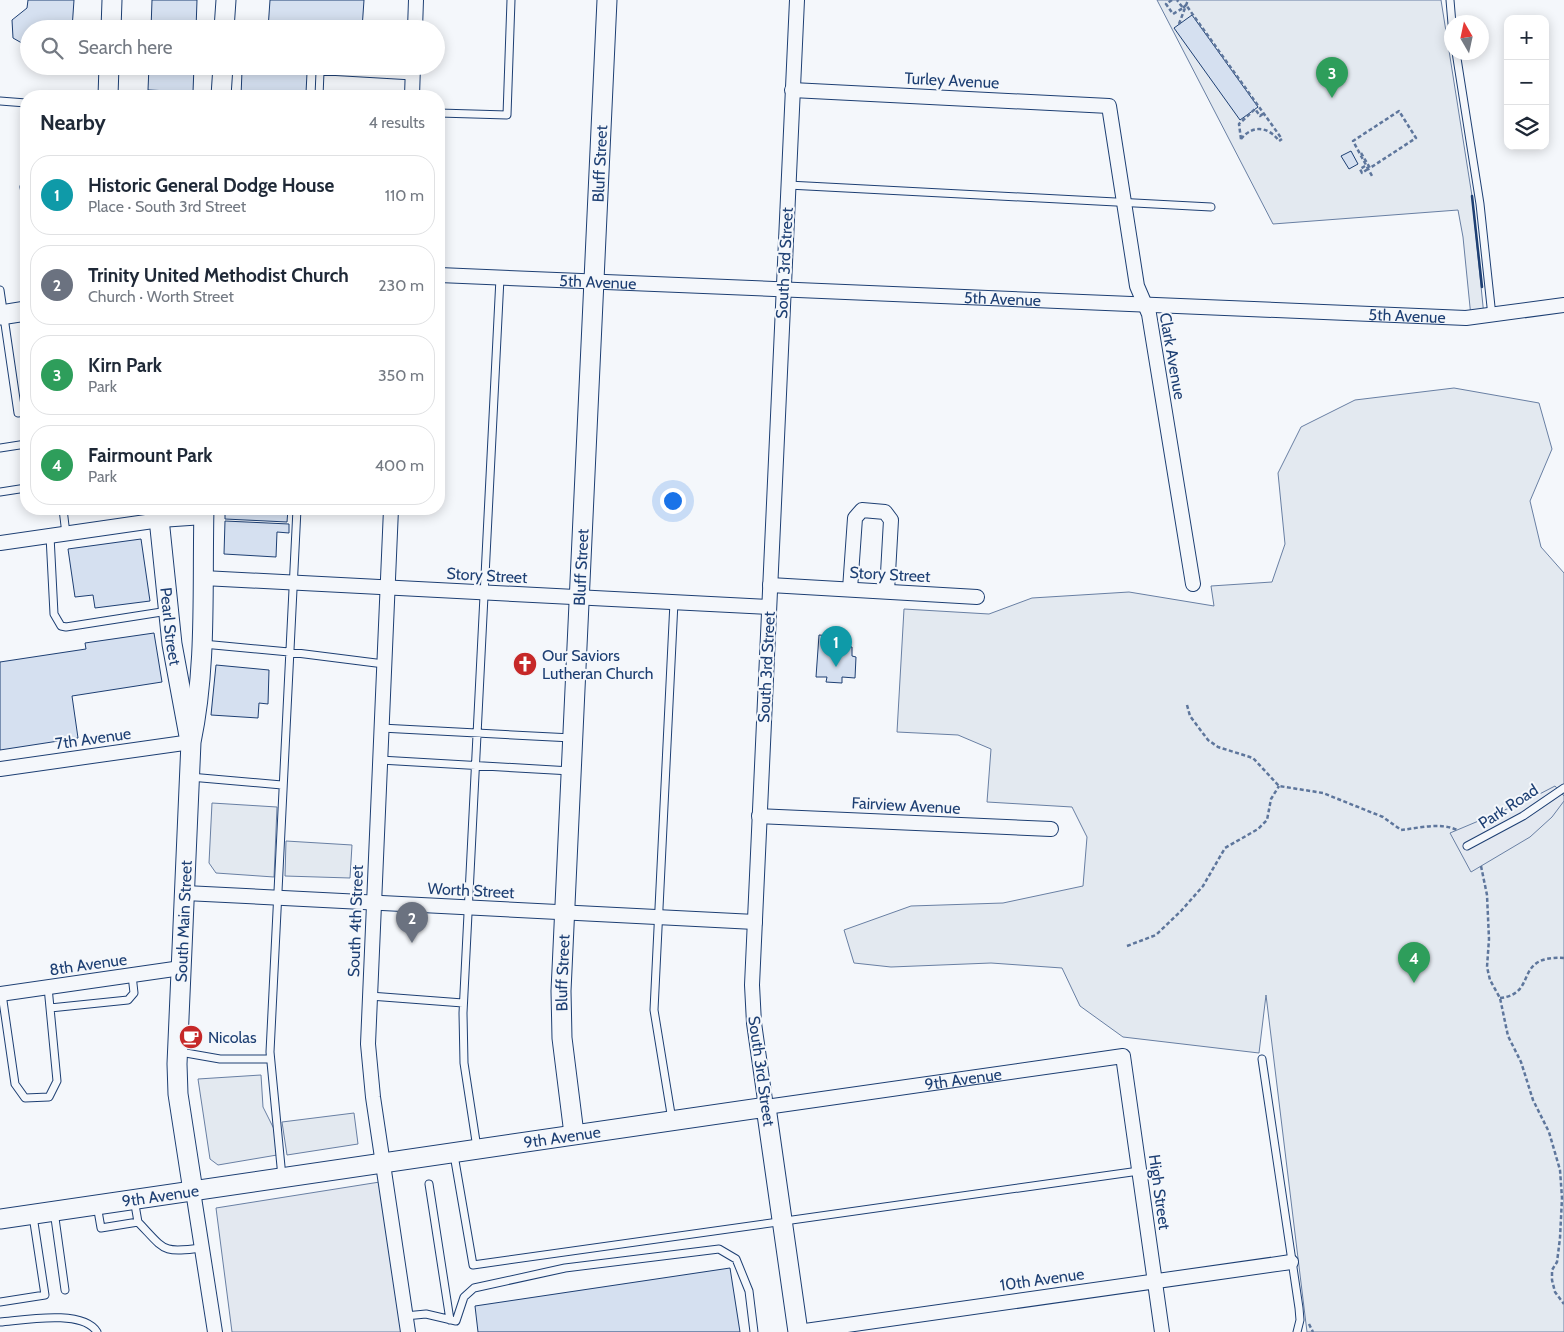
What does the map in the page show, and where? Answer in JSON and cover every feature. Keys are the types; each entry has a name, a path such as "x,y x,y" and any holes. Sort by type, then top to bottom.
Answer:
{"main road":[{"path":"111,20 112,0"},
{"path":"225,20 226,0"},
{"name":"Bluff Street","path":"574,1134 561,1029 564,912 606,0"},
{"path":"108,90 109,75"},
{"path":"222,90 223,75"},
{"path":"2,315 20,312"},
{"name":"Pearl Street","path":"159,515 178,684 191,742"},
{"name":"South Main Street","path":"194,1190 178,1094 177,1051 191,742 196,716 201,644 204,515"},
{"name":"9th Avenue","path":"0,1219 766,1106"},
{"name":"South 3rd Street","path":"766,1106 798,1332"}],"street":[{"path":"415,20 416,0"},
{"name":"South 3rd Street","path":"766,1106 754,1023 752,985 797,0"},
{"path":"412,90 413,75"},
{"name":"Turley Avenue","path":"792,90 1109,106"},
{"name":"Clark Avenue","path":"1109,106 1126,203 1137,286 1149,314 1193,584"},
{"name":"5th Avenue","path":"445,275 1427,316 1492,316 1564,305"},
{"path":"850,589 855,518 862,510 885,512 891,520 887,591"},
{"path":"0,543 66,534 154,515"},
{"name":"South 4th Street","path":"392,515 373,902 370,1072 408,1332"},
{"name":"Story Street","path":"203,578 769,607"},
{"name":"Story Street","path":"770,585 978,596"},
{"name":"7th Avenue","path":"0,769 191,742"},
{"name":"Fairview Avenue","path":"759,816 1051,829"},
{"name":"Worth Street","path":"185,893 754,922"},
{"name":"8th Avenue","path":"1,994 181,968"},
{"name":"9th Avenue","path":"766,1106 1123,1056"},
{"name":"High Street","path":"1123,1056 1162,1332"},
{"name":"South Main Street","path":"194,1190 215,1332"},
{"name":"10th Avenue","path":"798,1332 1291,1262"}],"lane":[{"path":"445,112 507,115 511,0"},
{"path":"1450,0 1451,15"},
{"path":"1457,60 1480,204 1492,316"},
{"path":"319,90 320,75"},
{"path":"0,101 20,103"},
{"path":"788,185 1211,207"},
{"path":"477,1149 464,1063 463,1003 500,278"},
{"path":"0,290 2,315 18,413 20,413"},
{"path":"0,448 20,445"},
{"path":"0,492 20,489"},
{"path":"64,515 66,534"},
{"path":"282,1177 270,1059 296,515"},
{"path":"50,536 54,614 61,626 76,626 169,611"},
{"path":"672,1120 654,1010 674,602"},
{"path":"201,644 289,652 384,664"},
{"path":"381,728 573,738"},
{"path":"380,760 571,771"},
{"path":"189,777 282,785"},
{"name":"Park Road","path":"1467,846 1523,816 1564,788"},
{"path":"50,1008 128,1000 134,993 132,975"},
{"path":"1,994 15,1084 25,1098 49,1097 57,1081 48,987"},
{"path":"370,996 463,1003"},
{"path":"177,1051 220,1059 270,1059"},
{"path":"1262,1059 1299,1308 1300,1320 1297,1332"},
{"path":"454,1152 472,1266 1139,1171"},
{"path":"429,1184 450,1320"},
{"path":"134,1199 138,1222 163,1248 174,1252 202,1248"},
{"path":"97,1205 101,1228 138,1222"},
{"path":"54,1211 65,1290"},
{"path":"0,1302 45,1295 33,1214"},
{"path":"405,1316 426,1314 456,1321 464,1297 474,1288 565,1268 719,1249 736,1259 749,1291 754,1332"},
{"path":"0,1322 74,1319 88,1322 97,1332"}],"path":[{"path":"1172,0 1166,4 1173,14 1186,5"},
{"path":"1177,0 1183,8"},
{"path":"1179,24 1188,0"},
{"path":"1186,5 1282,139 1279,141 1272,132 1261,129 1250,131 1241,139"},
{"path":"1241,139 1239,124 1255,109 1260,116 1264,113"},
{"path":"1360,153 1370,168 1416,138 1399,111 1353,141 1360,153 1358,154 1372,176"},
{"path":"1241,139 1246,139"},
{"path":"1365,166 1360,169 1362,173 1368,169"},
{"path":"1187,705 1190,716 1208,740 1218,747 1253,758 1279,786 1323,793 1384,817 1401,830 1439,826 1456,830"},
{"path":"1127,946 1156,934 1181,911 1203,886 1225,848 1258,829 1267,820 1271,799 1279,786"},
{"path":"1481,866 1487,895 1489,938 1487,967 1490,980 1500,998 1504,1023 1521,1062 1533,1100 1549,1132 1560,1170 1562,1191 1560,1238 1557,1262 1552,1270 1552,1280 1555,1292 1564,1304"},
{"path":"1500,998 1512,997 1520,990 1534,964 1545,958 1564,958"}],"shaded area":[{"path":"1157,0 1441,0 1444,19 1444,60 1450,60 1472,196 1484,316 1471,317 1463,237 1458,210 1273,224"},
{"path":"1454,388 1539,403 1552,449 1530,501 1541,547 1564,573 1564,1332 1307,1332 1266,995 1259,1053 1123,1037 1080,1006 1062,968 991,963 891,967 854,963 844,930 911,906 1003,903 1083,886 1087,837 1072,807 987,802 991,749 958,735 897,732 904,609 989,614 1032,598 1129,592 1214,606 1211,586 1272,582 1285,544 1278,473 1301,427 1355,400"},
{"path":"1555,786 1564,796 1564,801 1552,817 1530,837 1471,872 1450,833 1526,801"},
{"path":"212,803 277,807 274,877 216,873 209,863"},
{"path":"286,841 352,845 350,878 285,876"},
{"path":"261,1075 263,1107 274,1129 277,1155 218,1165 210,1159 198,1079"},
{"path":"354,1113 358,1144 287,1155 282,1122"},
{"path":"386,1181 407,1332 232,1332 216,1208"}],"building":[{"path":"28,0 74,0 73,20 20,20 20,42 13,38 12,20 27,8"},
{"path":"152,0 197,0 196,20 151,20"},
{"path":"270,0 364,0 363,20 269,20"},
{"path":"1192,15 1258,107 1240,120 1174,28"},
{"path":"149,75 194,75 193,90 148,90"},
{"path":"242,75 307,75 306,90 241,90"},
{"path":"1351,151 1358,164 1349,169 1341,156"},
{"path":"225,515 288,515 287,522 225,519"},
{"path":"225,521 289,524 289,533 277,532 276,557 224,554"},
{"path":"141,539 150,601 95,608 93,595 75,597 68,549"},
{"path":"154,633 162,682 72,696 78,738 0,750 0,662 86,649 85,643"},
{"path":"819,635 845,637 845,646 852,647 852,656 856,657 855,678 842,677 842,683 826,682 827,677 816,677"},
{"path":"216,665 269,670 268,704 259,703 258,718 211,715"},
{"path":"730,1268 740,1332 478,1332 475,1306"}],"wall":[{"path":"1472,196 1482,287"}],"place":[{"name":"Kirn Park","path":"1332,98"},
{"name":"Our Saviors Lutheran Church","path":"525,664"},
{"name":"Historic General Dodge House","path":"836,667"},
{"name":"Trinity United Methodist Church","path":"412,943"},
{"name":"Fairmount Park","path":"1414,983"},
{"name":"Nicolas","path":"191,1037"}]}
